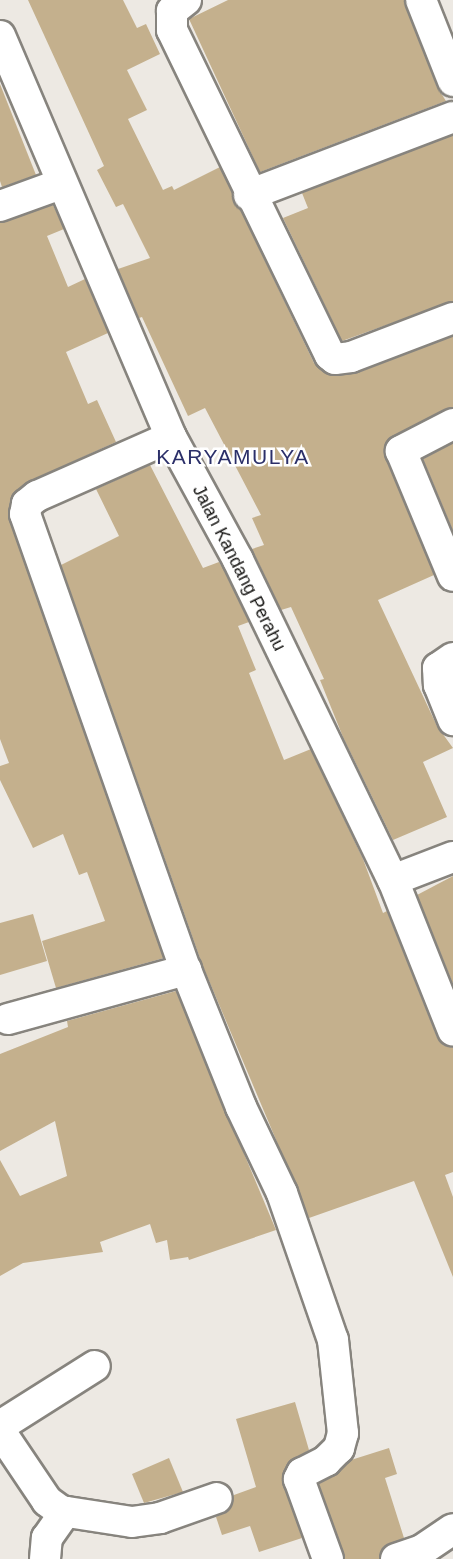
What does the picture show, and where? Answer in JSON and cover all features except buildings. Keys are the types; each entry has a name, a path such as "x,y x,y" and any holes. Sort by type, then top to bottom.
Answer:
{"street":[{"path":"186,0 172,11 172,30 249,195 324,346 335,359 351,357 453,318"},
{"path":"421,0 453,81"},
{"name":"Jalan Kandang Perahu","path":"0,36 61,184 171,436 238,560 393,880 453,1031"},
{"path":"249,195 453,117"},
{"path":"0,206 61,184"},
{"path":"453,424 401,450 453,576"},
{"path":"171,436 37,496 27,504 25,514 186,970 241,1107 282,1193 333,1340 343,1433 339,1448 326,1461 302,1473 298,1479 328,1559"},
{"path":"453,658 438,668 439,685 453,720"},
{"path":"393,880 453,857"},
{"path":"8,1019 186,970"},
{"path":"0,1426 95,1366"},
{"path":"0,1431 47,1501 65,1512 132,1522 160,1518 217,1498"},
{"path":"45,1559 47,1538 65,1512"},
{"path":"396,1559 422,1550 453,1529"}],"district":[{"name":"KARYAMULYA","path":"233,457"}]}
